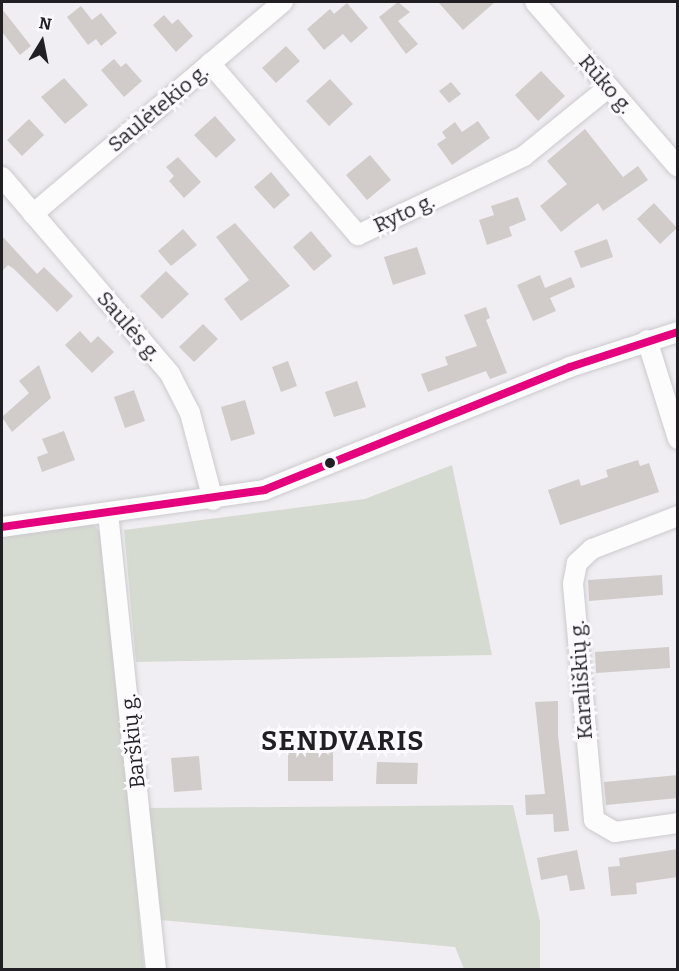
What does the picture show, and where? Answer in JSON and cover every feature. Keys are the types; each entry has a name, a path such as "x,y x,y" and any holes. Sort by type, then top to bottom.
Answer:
{"street":[{"name":"Saulėtekio g.","path":"33,214 283,2"},
{"name":"Rūko g.","path":"535,2 678,167"},
{"name":"Ryto g.","path":"210,63 358,235 524,156 609,87"},
{"name":"Saulės g.","path":"2,177 183,394 199,439 213,500"},
{"path":"2,527 213,500 297,479 521,387 647,340 678,332"},
{"path":"647,340 678,439"},
{"name":"Barškių g.","path":"108,513 156,969"},
{"name":"Karališkių g.","path":"678,516 592,549 577,563 573,584 594,820 615,832 678,824"}],"shaded area":[{"path":"452,465 492,655 136,662 124,530 365,499"},
{"path":"92,523 105,538 144,969 2,969 2,536"},
{"path":"513,805 540,921 540,969 464,969 455,947 161,920 148,808"}],"building":[{"path":"398,2 410,12 398,21 418,44 406,54 379,17"},
{"path":"438,2 495,2 463,30"},
{"path":"347,3 368,28 351,43 343,34 324,50 307,29 330,9 334,14"},
{"path":"81,6 92,20 101,13 117,33 101,46 96,39 88,45 67,17"},
{"path":"2,9 31,46 20,55 2,32"},
{"path":"164,15 172,24 178,19 193,36 176,52 153,25"},
{"path":"286,46 300,61 276,83 262,68"},
{"path":"114,59 121,67 126,63 142,81 124,97 101,70"},
{"path":"541,71 565,96 538,121 515,95"},
{"path":"64,78 88,105 65,124 41,97"},
{"path":"330,79 353,104 329,126 306,101"},
{"path":"451,82 461,94 449,103 439,91"},
{"path":"215,116 236,140 216,158 194,135"},
{"path":"29,119 44,135 22,156 7,140"},
{"path":"478,121 490,138 452,165 437,144 446,138 442,132 455,122 462,132"},
{"path":"585,129 623,177 638,166 648,180 603,211 598,203 561,232 540,206 567,184 547,161"},
{"path":"370,155 391,180 367,200 346,175"},
{"path":"178,157 201,182 184,198 169,181 174,176 166,167"},
{"path":"271,172 290,195 274,209 254,187"},
{"path":"518,197 526,220 509,227 512,236 487,245 479,220 494,215 491,206"},
{"path":"654,203 677,228 660,244 637,219"},
{"path":"235,223 290,286 241,321 224,299 249,280 216,237"},
{"path":"183,229 197,245 171,266 158,251"},
{"path":"311,231 332,256 314,271 293,247"},
{"path":"2,236 37,274 44,267 73,296 57,312 14,269 8,265 2,271"},
{"path":"607,239 613,257 581,268 574,251"},
{"path":"417,247 426,274 393,285 384,257"},
{"path":"166,271 189,294 162,319 140,296"},
{"path":"540,275 545,288 571,277 575,287 550,298 556,311 533,321 517,285"},
{"path":"486,307 490,318 486,320 507,373 490,379 486,371 428,392 421,374 448,365 445,357 477,346 464,315"},
{"path":"203,324 218,339 194,362 179,347"},
{"path":"80,331 91,343 98,336 114,352 92,373 65,345"},
{"path":"288,361 297,386 281,392 272,367"},
{"path":"39,365 51,398 12,432 2,417 29,393 19,381"},
{"path":"357,381 366,407 334,417 325,392"},
{"path":"134,390 145,421 125,428 114,397"},
{"path":"245,400 255,434 231,441 221,407"},
{"path":"64,431 75,460 42,472 37,457 48,453 42,439"},
{"path":"638,460 640,466 649,463 659,492 560,525 548,490 579,479 581,486 608,477 606,470"},
{"path":"662,575 663,595 589,601 588,580"},
{"path":"669,647 670,668 596,673 595,652"},
{"path":"558,701 558,735 569,831 554,832 553,814 526,815 525,795 545,794 535,702"},
{"path":"288,751 333,752 333,781 288,781"},
{"path":"199,756 202,790 174,792 171,758"},
{"path":"377,762 418,763 417,784 376,784"},
{"path":"678,775 678,798 606,805 604,782"},
{"path":"678,849 678,877 636,883 637,894 611,896 608,867 620,866 619,858"},
{"path":"577,850 585,889 570,891 567,875 541,880 537,858"}],"transit line":[{"path":"2,527 264,490 570,367 678,332"}],"district":[{"name":"SENDVARIS","path":"343,742"}]}
